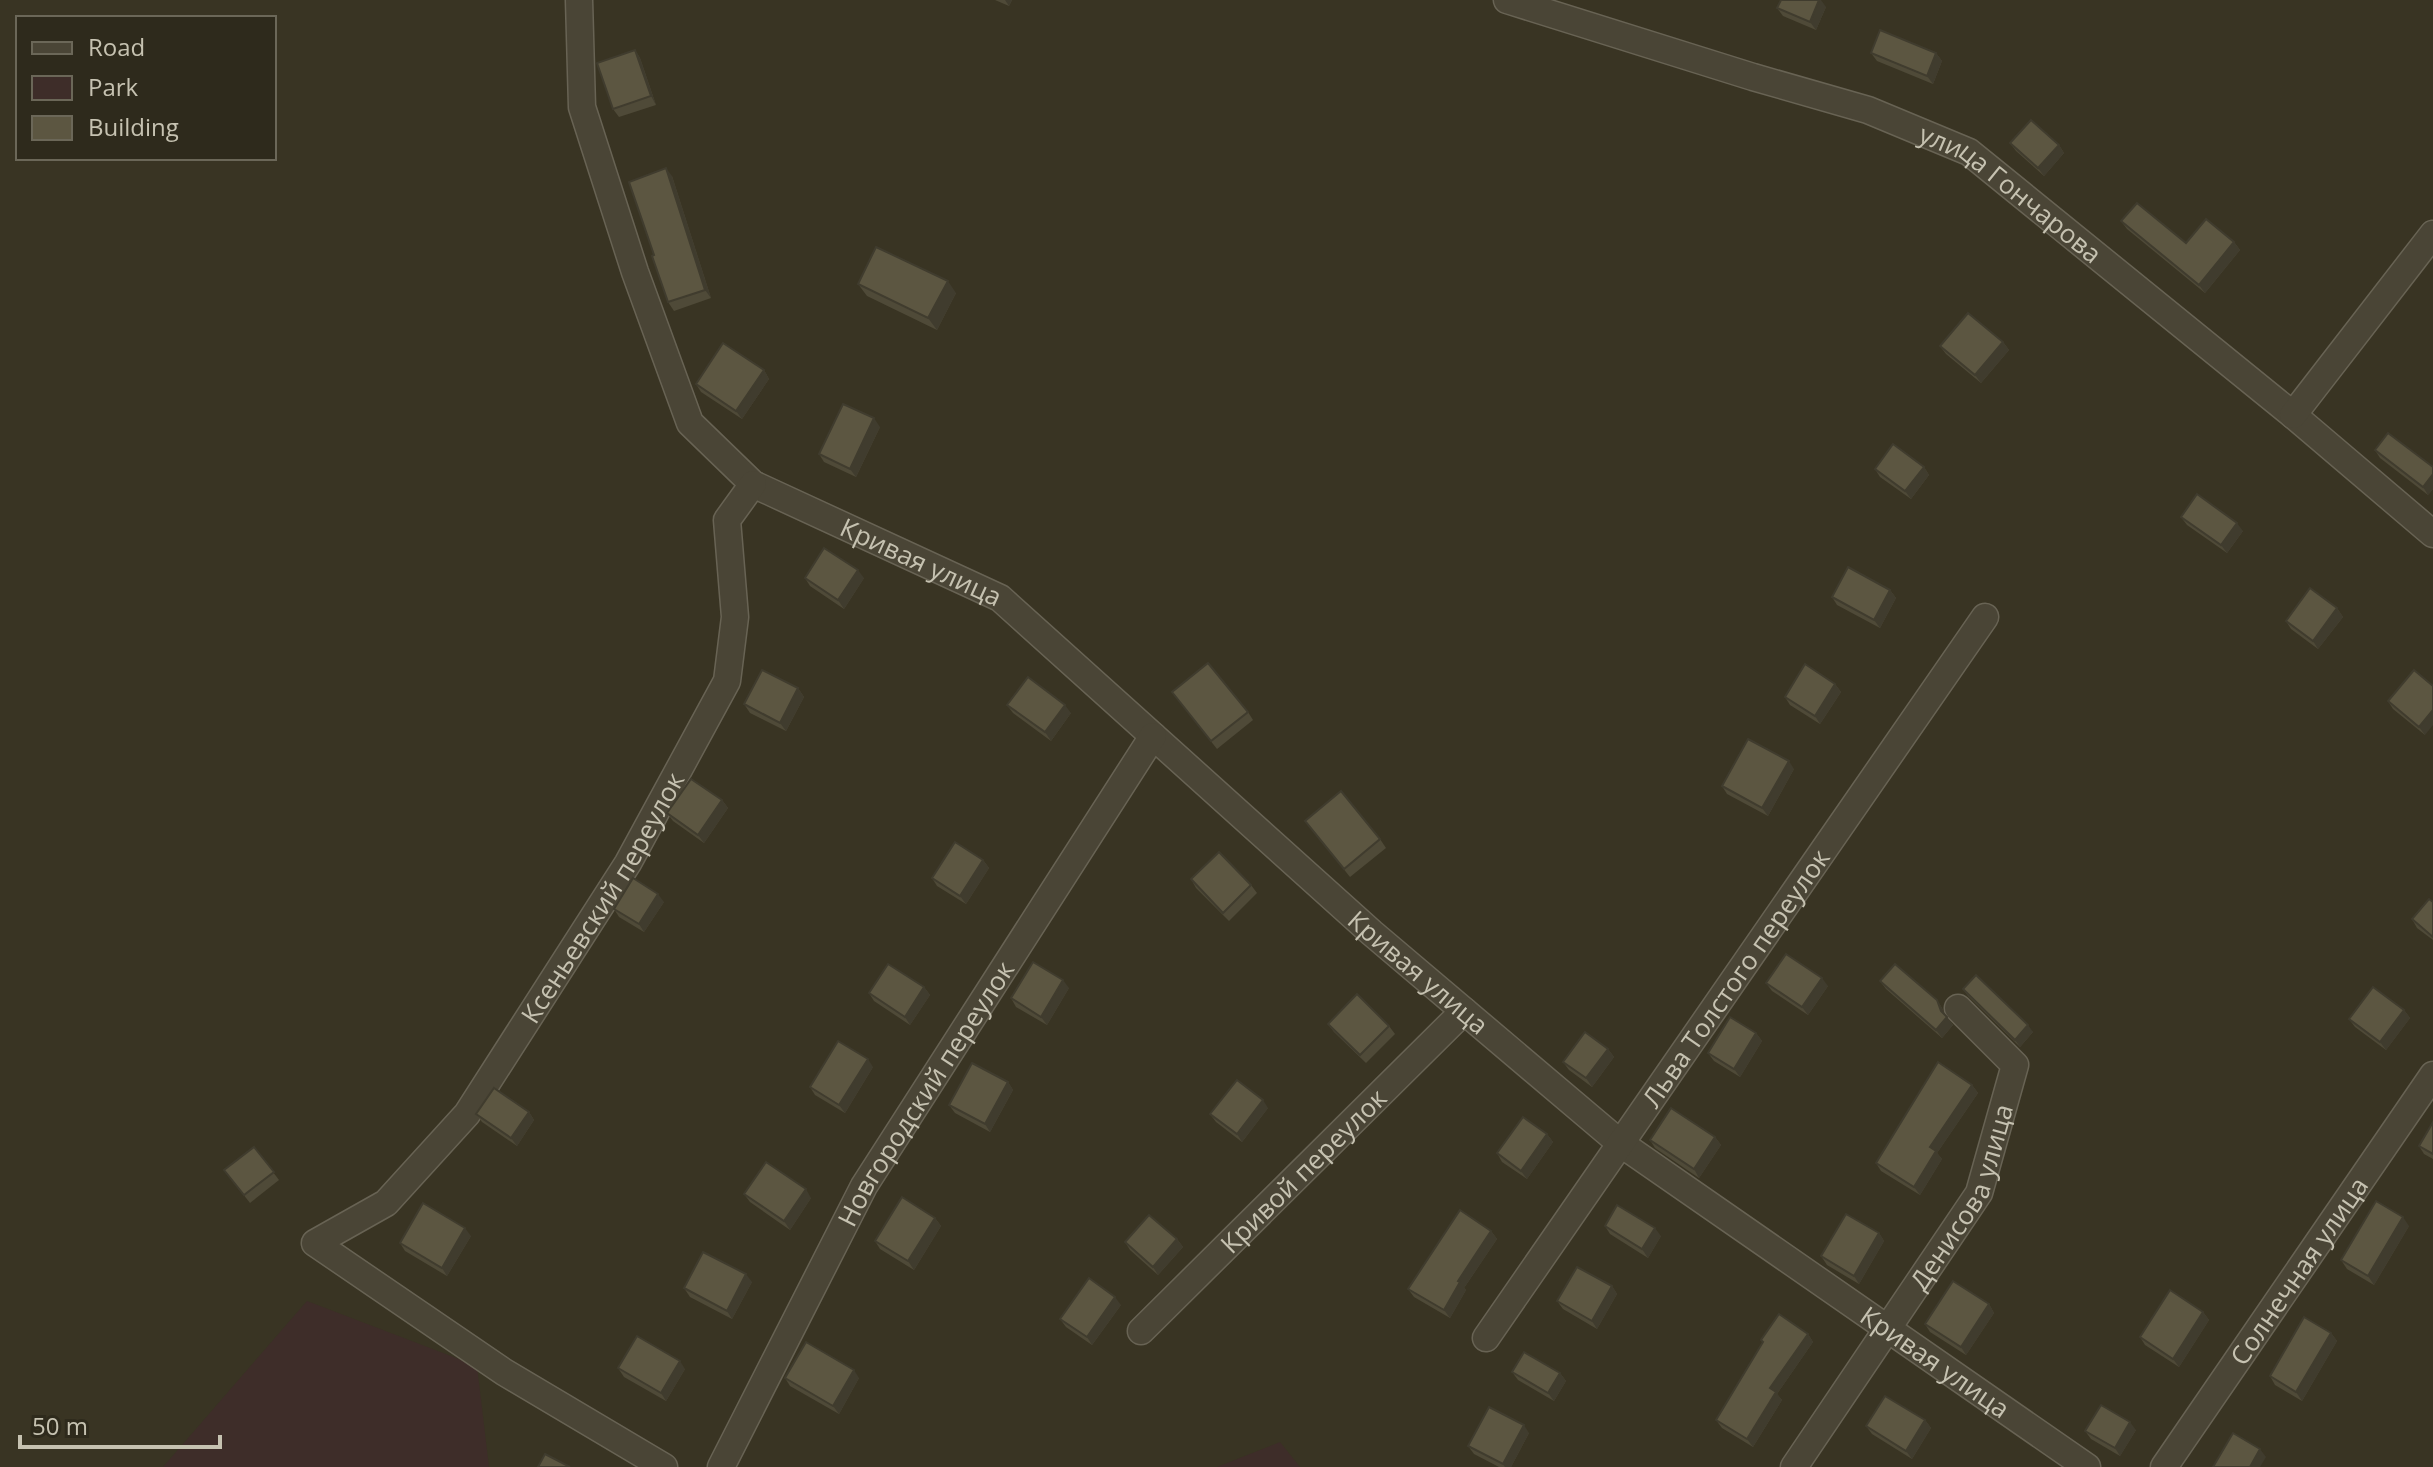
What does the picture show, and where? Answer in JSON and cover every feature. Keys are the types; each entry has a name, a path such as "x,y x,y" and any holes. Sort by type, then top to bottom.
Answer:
{"street":[{"name":"Кривая улица","path":"579,0 582,107 635,272 690,423 753,484 1000,598 1372,933 1620,1143 2087,1467"},
{"name":"улица Гончарова","path":"1507,0 1868,110 1969,152 2293,415 2433,534"},
{"path":"2293,415 2433,234"},
{"name":"Ксеньевский переулок","path":"664,1467 504,1372 315,1243 386,1203 467,1114 628,863 727,681 735,617 727,520 753,484"},
{"name":"Льва Толстого переулок","path":"1486,1338 1985,617"},
{"name":"Новгородский переулок","path":"721,1467 864,1186 1153,736"},
{"name":"Денисова улица","path":"1794,1467 1979,1193 2015,1065 1958,1008"},
{"name":"Кривой переулок","path":"1141,1331 1464,1011"},
{"name":"Солнечная улица","path":"2164,1467 2433,1075"}],"green space":[{"path":"307,1301 477,1366 489,1467 163,1467"},
{"path":"1280,1442 1300,1467 1217,1467"}],"building":[{"path":"1781,0 1819,0 1810,22 1777,8"},
{"path":"1880,30 1936,53 1927,76 1871,53"},
{"path":"635,50 651,96 613,109 597,63"},
{"path":"2031,120 2059,145 2038,168 2010,143"},
{"path":"666,168 705,290 668,302 629,182"},
{"path":"2137,203 2186,243 2206,219 2234,242 2199,285 2121,221"},
{"path":"876,247 948,281 928,318 858,284"},
{"path":"1968,313 2003,342 1975,375 1940,346"},
{"path":"723,343 764,370 736,411 696,384"},
{"path":"843,404 874,418 850,469 819,454"},
{"path":"2388,433 2433,467 2433,474 2423,487 2375,450"},
{"path":"1893,444 1924,467 1905,491 1875,469"},
{"path":"2197,494 2237,523 2221,545 2181,517"},
{"path":"824,548 858,570 838,600 805,578"},
{"path":"1848,567 1890,590 1874,620 1832,597"},
{"path":"2310,588 2337,608 2313,641 2286,621"},
{"path":"1208,663 1248,712 1211,741 1172,692"},
{"path":"1805,664 1835,684 1815,716 1785,697"},
{"path":"762,670 798,688 780,723 744,704"},
{"path":"2414,670 2433,686 2433,710 2419,727 2388,701"},
{"path":"1028,677 1065,705 1045,732 1007,705"},
{"path":"1748,739 1789,761 1762,808 1722,786"},
{"path":"691,779 722,800 698,835 667,813"},
{"path":"1341,791 1380,839 1344,869 1305,821"},
{"path":"955,842 983,860 960,896 932,878"},
{"path":"1219,852 1251,885 1223,913 1191,879"},
{"path":"633,878 658,894 639,924 614,909"},
{"path":"2429,899 2433,902 2433,937 2412,919"},
{"path":"1786,954 1822,978 1802,1007 1766,983"},
{"path":"1033,962 1063,980 1041,1017 1011,998"},
{"path":"888,964 924,987 905,1017 869,993"},
{"path":"1895,964 1937,1000 1947,1017 1936,1030 1880,981"},
{"path":"1976,975 2028,1025 2015,1040 1963,989"},
{"path":"2373,987 2404,1010 2380,1042 2349,1019"},
{"path":"1357,994 1389,1026 1360,1055 1328,1024"},
{"path":"1730,1017 1756,1033 1734,1069 1708,1053"},
{"path":"1585,1032 1608,1049 1586,1078 1563,1062"},
{"path":"838,1041 868,1059 839,1105 810,1087"},
{"path":"1938,1062 1972,1085 1930,1147 1936,1151 1914,1187 1876,1163"},
{"path":"972,1063 1008,1082 985,1124 949,1105"},
{"path":"1237,1080 1263,1100 1237,1134 1210,1114"},
{"path":"494,1088 529,1112 511,1138 476,1114"},
{"path":"1671,1108 1715,1137 1694,1169 1650,1140"},
{"path":"1523,1117 1547,1134 1521,1171 1497,1153"},
{"path":"2433,1122 2433,1154 2419,1146"},
{"path":"254,1147 274,1172 244,1195 224,1170"},
{"path":"766,1162 806,1189 784,1221 744,1194"},
{"path":"902,1197 935,1218 908,1261 875,1241"},
{"path":"2376,1201 2403,1217 2368,1276 2341,1260"},
{"path":"423,1203 465,1228 442,1268 400,1243"},
{"path":"1617,1205 1655,1228 1642,1249 1605,1226"},
{"path":"1460,1210 1491,1231 1458,1281 1444,1310 1408,1289"},
{"path":"1846,1214 1879,1233 1854,1276 1821,1256"},
{"path":"1149,1215 1177,1239 1153,1267 1125,1242"},
{"path":"703,1252 746,1274 727,1311 684,1288"},
{"path":"1577,1267 1612,1286 1592,1321 1557,1301"},
{"path":"1089,1278 1115,1297 1087,1337 1060,1319"},
{"path":"1953,1281 1989,1304 1961,1347 1925,1324"},
{"path":"2170,1290 2203,1312 2173,1359 2140,1337"},
{"path":"1779,1314 1808,1334 1770,1388 1776,1392 1747,1439 1716,1420"},
{"path":"2304,1317 2331,1333 2296,1392 2270,1376"},
{"path":"637,1336 680,1361 661,1393 618,1368"},
{"path":"806,1342 854,1370 833,1406 785,1378"},
{"path":"1524,1352 1560,1373 1548,1393 1512,1372"},
{"path":"1885,1396 1925,1420 1906,1451 1866,1426"},
{"path":"2101,1405 2130,1422 2115,1448 2085,1431"},
{"path":"1489,1407 1524,1425 1503,1464 1468,1446"},
{"path":"2233,1433 2260,1449 2250,1467 2213,1467"},
{"path":"545,1454 570,1467 538,1467"}]}
